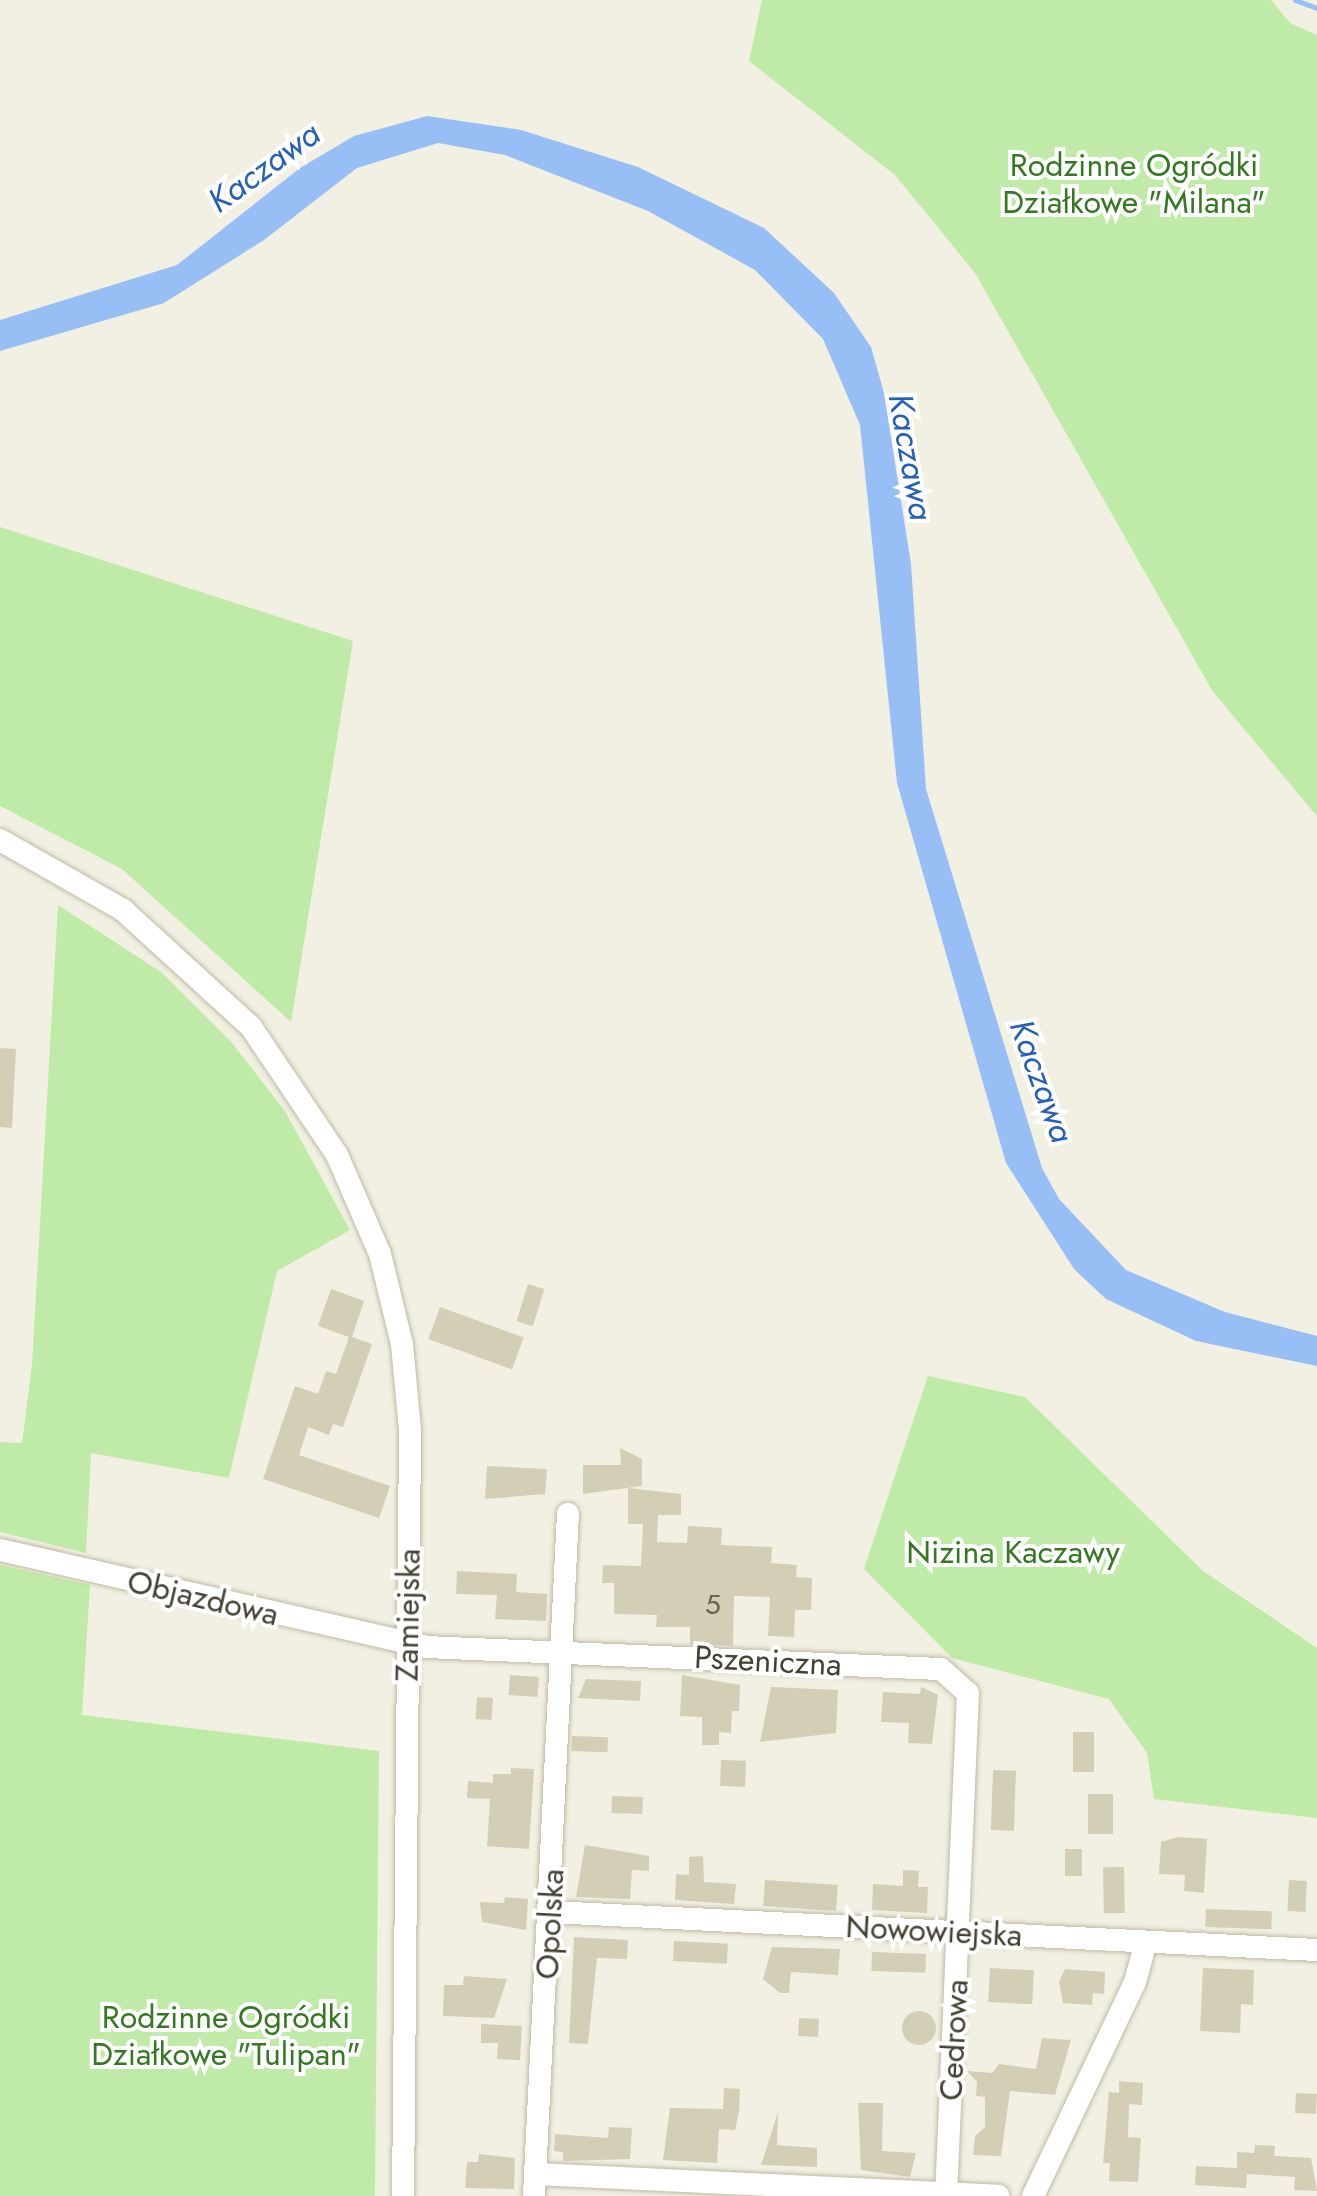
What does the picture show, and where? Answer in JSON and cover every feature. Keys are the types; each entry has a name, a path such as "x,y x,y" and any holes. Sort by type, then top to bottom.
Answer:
{"street":[{"name":"Zamiejska","path":"0,840 86,884 151,931 280,1063 337,1155 391,1294 410,1431 403,2196"},
{"path":"560,1651 568,1514"},
{"name":"Objazdowa","path":"0,1550 406,1644"},
{"name":"Pszeniczna","path":"406,1644 941,1669 968,1693"},
{"name":"Opolska","path":"535,2185 551,1912 560,1651"},
{"name":"Cedrowa","path":"946,2195 960,1933 968,1693"},
{"name":"Nowowiejska","path":"551,1912 1317,1950"},
{"path":"1033,2196 1135,1982 1146,1942"},
{"path":"535,2185 998,2196"}],"green space":[{"name":"Rodzinne Ogródki Działkowe \"Milana\"","path":"762,0 1271,0 1290,23 1317,35 1317,816 1213,692 975,273 895,175 749,61"},
{"path":"0,527 353,641 291,1022 122,869 0,806"},
{"path":"58,905 161,972 232,1043 285,1111 350,1230 277,1271 229,1478 91,1453 86,1553 0,1532 0,1442 22,1443 32,1365"},
{"name":"Nizina Kaczawy","path":"928,1376 1025,1397 1203,1571 1317,1648 1317,1818 1154,1799 1147,1753 1109,1699 952,1658 864,1569"},
{"name":"Rodzinne Ogródki Działkowe \"Tulipan\"","path":"0,1565 90,1585 82,1715 379,1751 375,2196 0,2196"}],"water":[{"path":"427,116 521,130 638,167 764,228 834,293 871,347 884,393 911,564 926,789 1042,1168 1059,1199 1126,1270 1225,1312 1317,1336 1317,1366 1196,1341 1106,1299 1074,1269 1006,1163 897,783 860,425 823,339 755,270 648,211 505,155 438,143 357,168 264,240 164,303 0,351 0,320 177,265 300,168 354,136"}],"building":[{"path":"0,1048 16,1049 12,1128 0,1127"},
{"path":"528,1284 544,1289 533,1326 517,1321"},
{"path":"331,1289 364,1301 352,1337 372,1344 343,1427 333,1424 329,1435 308,1427 299,1455 390,1486 379,1518 263,1479 295,1386 318,1394 326,1371 336,1374 349,1337 318,1326"},
{"path":"440,1307 524,1337 512,1369 428,1339"},
{"path":"620,1448 642,1459 642,1486 583,1494 583,1465 621,1465"},
{"path":"487,1466 547,1469 545,1494 485,1499"},
{"path":"628,1488 681,1494 681,1515 658,1515 657,1542 687,1543 688,1526 722,1528 721,1545 772,1547 771,1563 797,1565 796,1577 812,1578 811,1610 795,1610 794,1637 768,1636 770,1597 734,1596 733,1646 690,1644 690,1627 656,1627 657,1615 614,1614 614,1583 602,1583 603,1565 641,1566 643,1524 628,1524"},
{"path":"457,1571 517,1574 516,1592 547,1594 546,1621 495,1619 497,1595 456,1594"},
{"path":"510,1675 539,1677 538,1697 509,1695"},
{"path":"682,1675 740,1685 739,1711 732,1711 731,1733 719,1732 719,1745 702,1745 702,1717 680,1716"},
{"path":"586,1679 641,1681 640,1701 578,1698"},
{"path":"771,1687 838,1690 836,1733 760,1742"},
{"path":"921,1687 938,1695 932,1744 908,1743 909,1723 881,1722 883,1692 920,1694"},
{"path":"477,1697 493,1698 491,1720 475,1719"},
{"path":"1073,1732 1094,1732 1094,1772 1073,1772"},
{"path":"572,1736 608,1737 607,1752 571,1751"},
{"path":"721,1760 746,1761 745,1787 720,1786"},
{"path":"511,1768 534,1769 529,1849 487,1846 490,1799 467,1798 468,1781 493,1783 493,1774 511,1774"},
{"path":"993,1770 1016,1771 1014,1831 991,1830"},
{"path":"1088,1794 1113,1794 1113,1834 1088,1834"},
{"path":"612,1796 643,1797 642,1814 611,1813"},
{"path":"1178,1837 1207,1839 1204,1893 1184,1891 1185,1875 1159,1874 1161,1842"},
{"path":"585,1845 649,1856 649,1871 632,1870 630,1899 576,1897"},
{"path":"1065,1849 1082,1849 1082,1876 1065,1876"},
{"path":"703,1856 704,1882 736,1884 734,1904 675,1900 676,1874 689,1875 689,1857"},
{"path":"1103,1867 1124,1867 1125,1913 1104,1913"},
{"path":"903,1870 919,1871 918,1887 928,1887 927,1913 872,1910 873,1884 903,1886"},
{"path":"765,1880 838,1885 836,1911 763,1906"},
{"path":"1289,1880 1307,1881 1305,1912 1287,1911"},
{"path":"505,1897 528,1899 526,1930 482,1922 480,1902 504,1903"},
{"path":"1206,1909 1272,1911 1271,1929 1205,1927"},
{"path":"574,1937 628,1940 627,1959 597,1958 588,2044 569,2043"},
{"path":"674,1941 728,1944 727,1964 673,1961"},
{"path":"772,1947 840,1949 838,1975 791,1972 789,1993 780,1993 763,1979"},
{"path":"872,1952 926,1954 925,1973 871,1971"},
{"path":"990,1968 1034,1970 1032,2004 988,2002"},
{"path":"1203,1968 1254,1970 1253,2005 1241,2004 1240,2033 1200,2031"},
{"path":"1065,1969 1105,1972 1104,1994 1093,1993 1092,2005 1063,2003 1059,1982"},
{"path":"464,1976 507,1979 494,2018 443,2016 444,1985 463,1985"},
{"path":"919,2011 931,2016 936,2028 931,2040 919,2045 907,2040 902,2028 907,2016"},
{"path":"799,2018 819,2019 818,2037 798,2036"},
{"path":"481,2024 522,2026 520,2060 497,2059 498,2043 481,2043"},
{"path":"1042,2038 1071,2040 1055,2095 1010,2091 1001,2156 973,2155 975,2136 985,2127 985,2097 976,2096 977,2082 967,2071 992,2073 999,2064 1036,2069"},
{"path":"1119,2081 1143,2083 1142,2105 1129,2104 1128,2137 1141,2138 1138,2182 1109,2181 1110,2163 1103,2163 1109,2092 1119,2093"},
{"path":"724,2088 740,2089 739,2112 735,2130 719,2129 717,2163 663,2160 670,2108 723,2109"},
{"path":"1296,2093 1317,2094 1316,2114 1295,2113"},
{"path":"858,2103 883,2103 882,2151 916,2153 910,2177 861,2170"},
{"path":"778,2112 777,2145 817,2148 817,2167 761,2165"},
{"path":"609,2127 632,2128 630,2159 563,2161 563,2152 554,2151 555,2134 608,2138"},
{"path":"1255,2145 1275,2146 1274,2156 1311,2158 1317,2191 1294,2190 1295,2177 1247,2174 1246,2188 1195,2185 1196,2166 1237,2168 1237,2152 1254,2153"},
{"path":"479,2154 515,2158 514,2189 465,2188 467,2162 478,2162"}],"waterway":[{"path":"1295,0 1317,8"}],"water label":[{"name":"Kaczawa","path":"264,167"},
{"name":"Kaczawa","path":"911,457"},
{"name":"Kaczawa","path":"1042,1081"}]}
